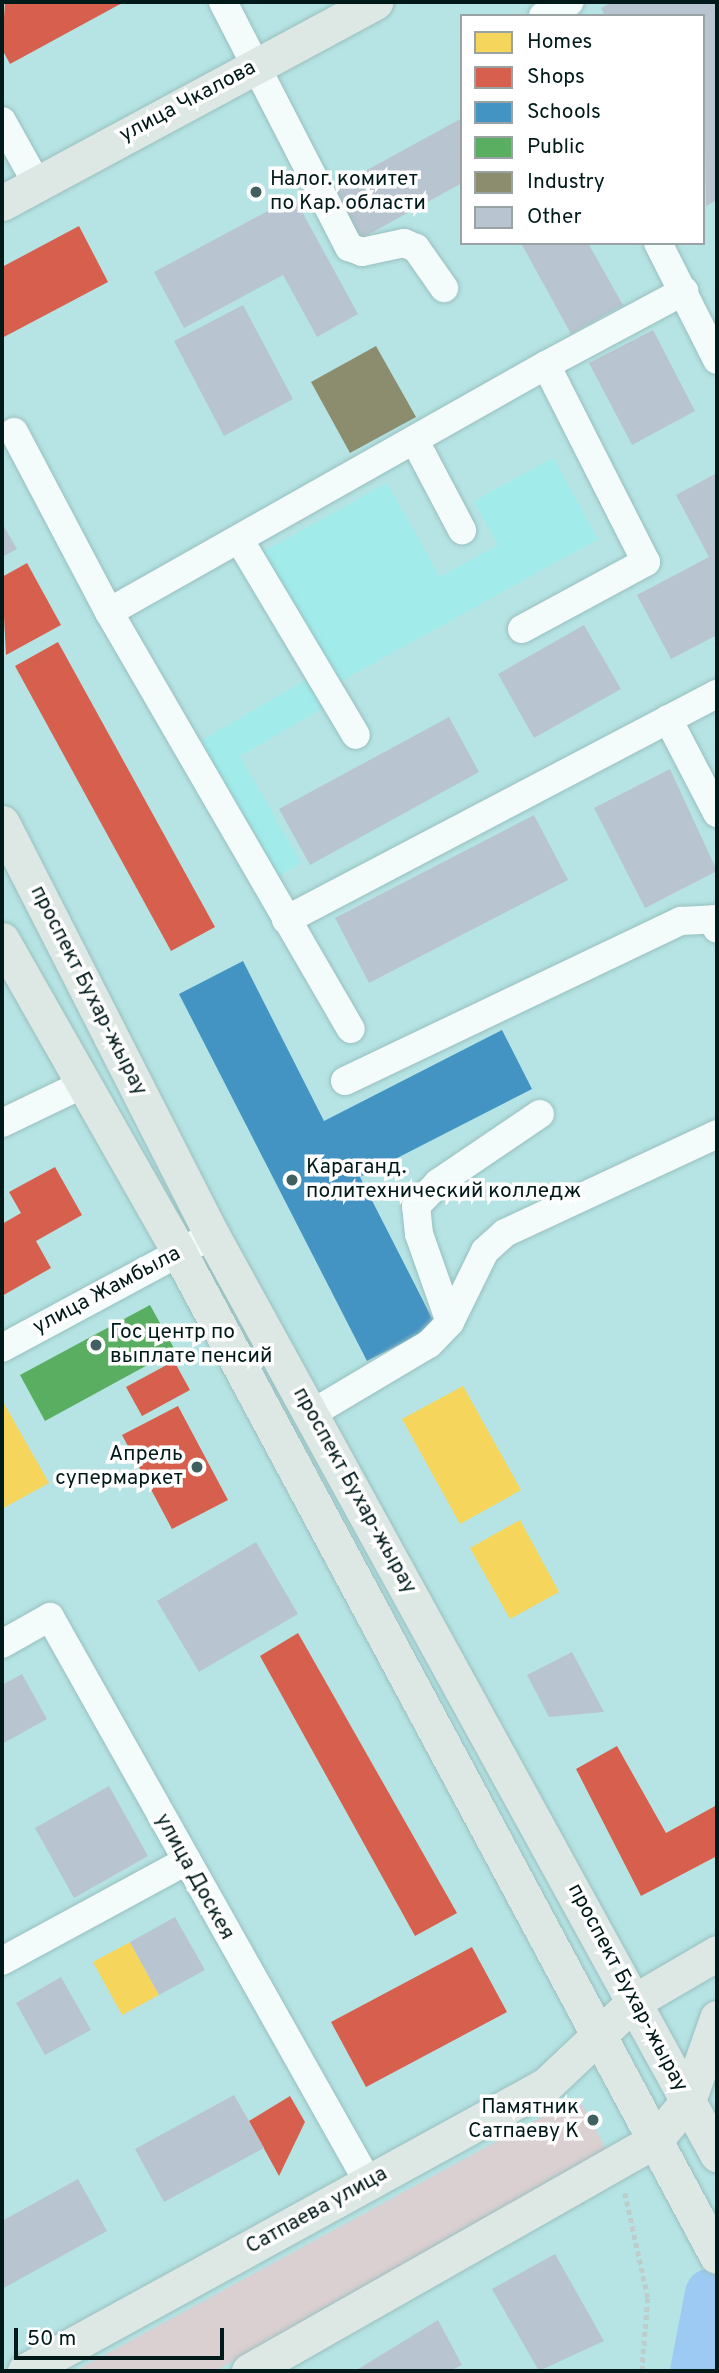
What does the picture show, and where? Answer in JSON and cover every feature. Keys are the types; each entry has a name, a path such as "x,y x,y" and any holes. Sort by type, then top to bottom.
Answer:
{"main road":[{"name":"улица Чкалова","path":"2,203 375,2"},
{"name":"проспект Бухар-жырау","path":"2,823 212,1235 717,2154"},
{"name":"проспект Бухар-жырау","path":"2,940 80,1085 179,1252 717,2256"},
{"name":"Сатпаева улица","path":"25,2371 546,2085 596,2034 635,2001 717,1953"},
{"path":"249,2371 654,2140 688,2101 717,2018"}],"street":[{"path":"223,2 349,247 362,251 404,243 416,248 444,288"},
{"path":"548,14 569,2"},
{"path":"2,121 37,184"},
{"path":"659,245 717,360"},
{"path":"109,612 546,365 684,291"},
{"path":"522,629 646,562 546,365"},
{"path":"14,432 109,612 351,1028"},
{"path":"415,441 462,530"},
{"path":"239,539 356,735"},
{"path":"286,920 717,694"},
{"path":"668,719 717,813"},
{"path":"345,1081 681,921 714,919 717,929"},
{"path":"2,1123 80,1085"},
{"path":"450,1322 419,1234 416,1206 438,1183 540,1114"},
{"path":"311,1414 429,1344 450,1322 485,1251 505,1233 717,1133"},
{"name":"улица Жамбыла","path":"2,1348 212,1235"},
{"name":"улица Доскея","path":"9,1630 50,1617 184,1862 368,2182"},
{"path":"2,1961 184,1862"}],"path":[{"path":"618,2161 648,2298 642,2371"}],"shaded area":[{"path":"553,458 598,539 336,684 263,552 387,483 440,577 498,545 474,501"},
{"path":"309,678 325,707 240,756 301,863 277,877 199,742"},
{"path":"578,2097 610,2156 215,2371 75,2371"}],"building: Homes":[{"path":"463,1386 521,1490 460,1524 402,1419"},
{"path":"2,1400 49,1483 2,1509"},
{"path":"520,1520 559,1592 510,1619 470,1548"},
{"path":"130,1942 159,1995 122,2015 93,1962"}],"building: Shops":[{"path":"5,2 124,2 10,64 2,49"},
{"path":"79,226 108,282 2,338 2,267"},
{"path":"27,563 61,625 6,655 2,577"},
{"path":"58,642 215,927 171,951 15,666"},
{"path":"55,1167 82,1215 36,1241 51,1268 2,1296 2,1224 21,1213 9,1192"},
{"path":"174,1361 190,1390 142,1416 126,1387"},
{"path":"178,1406 228,1500 172,1529 122,1435"},
{"path":"298,1633 457,1913 415,1936 260,1656"},
{"path":"617,1746 666,1833 717,1805 717,1856 641,1896 576,1769"},
{"path":"472,1947 507,2012 366,2087 331,2022"},
{"path":"290,2096 305,2122 279,2176 249,2121"}],"building: Schools":[{"path":"243,961 324,1121 502,1030 532,1089 360,1177 436,1326 367,1361 179,994"}],"building: Public":[{"path":"150,1305 175,1350 45,1421 20,1375"}],"building: Industry":[{"path":"376,346 416,417 350,453 311,382"}],"building: Other":[{"path":"612,2 717,4 717,200 706,206 705,14 604,14 601,8"},
{"path":"460,119 460,184 353,243 325,193"},
{"path":"294,197 358,314 317,337 283,275 184,328 154,272"},
{"path":"522,245 589,245 623,305 571,334"},
{"path":"243,305 293,399 224,436 174,341"},
{"path":"653,330 695,411 632,445 589,363"},
{"path":"717,473 717,635 671,659 637,595 709,557 676,495"},
{"path":"2,523 17,549 2,557"},
{"path":"584,625 621,689 534,738 498,674"},
{"path":"449,717 479,772 310,865 279,809"},
{"path":"670,769 717,871 645,908 594,808"},
{"path":"534,815 568,880 369,983 335,918"},
{"path":"256,1542 298,1614 199,1672 157,1601"},
{"path":"572,1652 604,1712 549,1717 527,1675"},
{"path":"22,1674 47,1719 2,1744 2,1685"},
{"path":"109,1786 148,1856 74,1898 35,1828"},
{"path":"175,1917 205,1970 159,1995 130,1942"},
{"path":"61,1977 91,2030 45,2055 16,2003"},
{"path":"234,2095 264,2148 164,2202 135,2149"},
{"path":"78,2179 107,2231 2,2289 2,2221"},
{"path":"555,2254 604,2341 539,2371 492,2289"},
{"path":"438,2320 462,2365 450,2371 355,2371"}],"waterway":[{"path":"695,2371 710,2293"}],"place":[{"name":"Налог. комитет по Кар. области","path":"256,192"},
{"name":"Караганд. политехнический колледж","path":"292,1180"},
{"name":"Гос центр по выплате пенсий","path":"96,1345"},
{"name":"Апрель супермаркет","path":"197,1467"},
{"name":"Памятник Сатпаеву К","path":"593,2120"}]}
